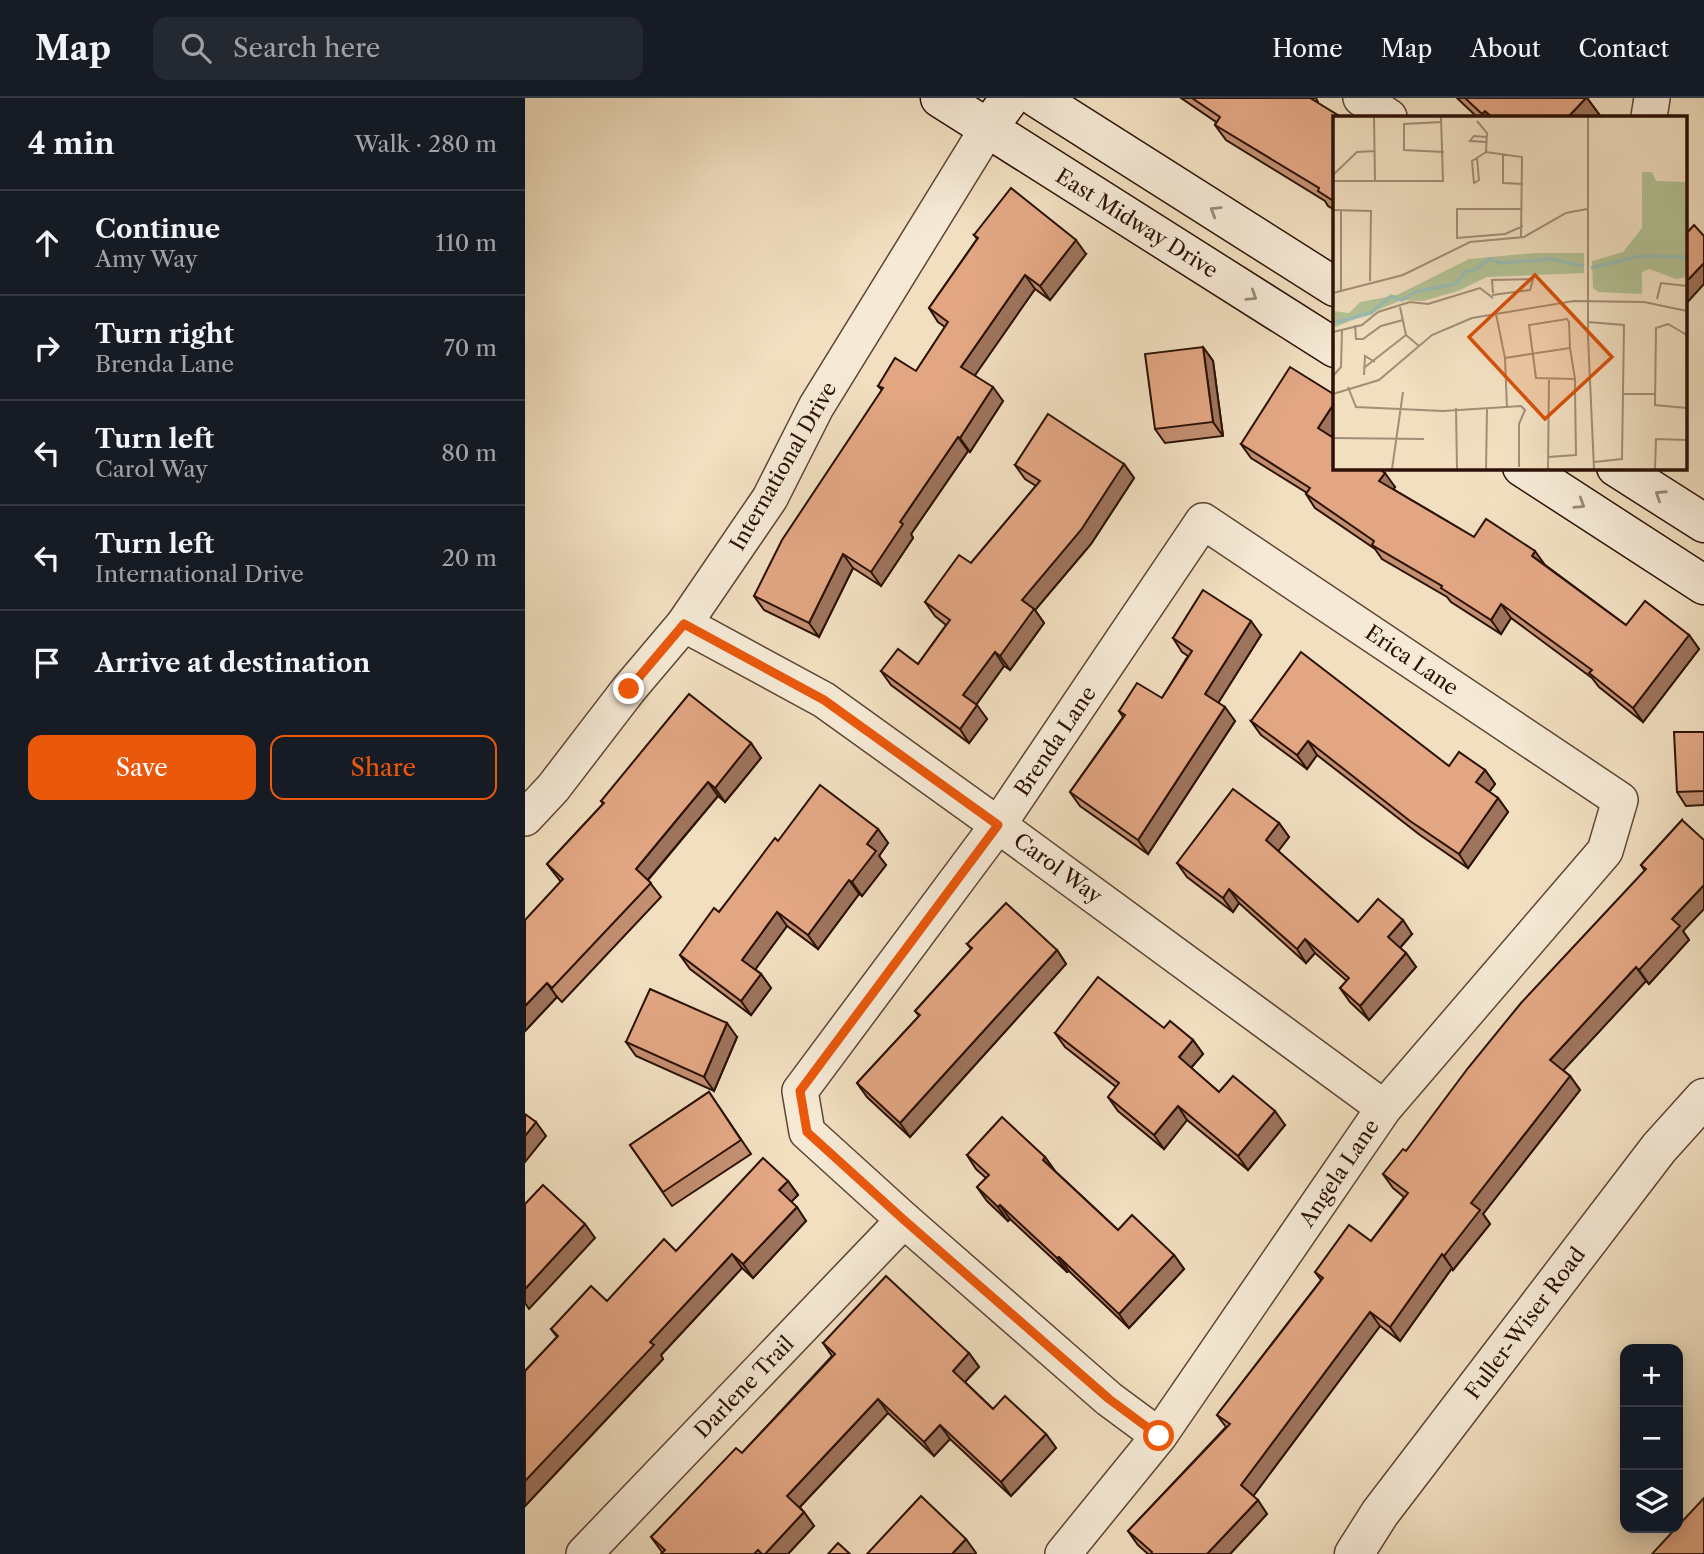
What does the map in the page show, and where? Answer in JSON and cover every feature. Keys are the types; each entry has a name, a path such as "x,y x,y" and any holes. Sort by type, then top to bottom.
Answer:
{"main road":[{"name":"East Midway Drive","path":"940,98 1333,347"},
{"path":"988,128 1010,98"},
{"path":"1037,98 1333,286"},
{"path":"1525,469 1704,585"},
{"path":"1619,469 1704,523"},
{"name":"Fuller-Wiser Road","path":"1354,1554 1380,1513 1659,1148 1704,1098"}],"street":[{"path":"1361,98 1388,116"},
{"path":"1649,116 1652,98"},
{"name":"International Drive","path":"525,818 553,788 629,689 684,624 769,498 816,407 988,128"},
{"name":"Erica Lane","path":"1203,521 1620,800"},
{"name":"Brenda Lane","path":"904,1220 807,1132 800,1091 998,825 1203,521"},
{"name":"Carol Way","path":"684,624 824,700 1384,1108"},
{"name":"Angela Lane","path":"1063,1554 1159,1436 1384,1108 1605,851 1620,800"},
{"path":"904,1220 1109,1399 1159,1436"},
{"name":"Darlene Trail","path":"584,1554 904,1220"}],"building":[{"path":"1192,98 1310,98 1339,116 1333,116 1333,201 1318,191 1319,188 1215,125 1220,117"},
{"path":"1465,98 1586,98 1569,116 1491,116 1485,111 1482,114"},
{"path":"1011,188 1076,240 1040,286 1025,275 961,367 993,387 900,522 903,524 871,572 843,554 809,623 754,596 782,540 883,388 878,386 895,358 916,371 948,322 929,308 978,238 974,235"},
{"path":"1694,225 1704,236 1704,263 1687,281 1687,233"},
{"path":"1203,347 1213,422 1155,429 1145,354"},
{"path":"1290,367 1333,394 1333,405 1318,428 1333,438 1333,469 1379,469 1385,473 1379,481 1474,537 1486,519 1535,551 1532,556 1626,625 1645,601 1689,635 1633,708 1589,673 1592,670 1501,604 1491,620 1441,588 1442,586 1372,545 1374,541 1306,494 1310,488 1241,444"},
{"path":"1048,414 1124,464 1081,530 1022,600 1034,609 1000,656 995,652 963,695 977,705 960,729 881,671 898,649 918,664 950,620 925,602 959,555 971,563 1040,481 1015,465"},
{"path":"1203,590 1251,621 1205,694 1225,707 1138,840 1070,792 1125,715 1119,711 1137,683 1162,698 1192,651 1173,638"},
{"path":"1301,652 1449,766 1459,752 1485,770 1476,782 1498,798 1459,854 1410,821 1308,741 1297,755 1251,721"},
{"path":"689,694 751,743 715,788 708,782 636,869 651,883 552,988 547,983 525,1006 525,920 563,879 547,864 604,803 601,801"},
{"path":"1674,732 1704,732 1704,791 1677,792"},
{"path":"820,785 878,829 867,844 876,851 852,882 849,880 808,935 777,912 742,960 761,974 741,1001 680,955 714,908 719,912 775,838 778,841"},
{"path":"1233,789 1279,823 1266,840 1358,922 1378,899 1403,920 1388,937 1406,953 1360,1006 1340,988 1349,978 1305,939 1297,949 1229,889 1223,898 1177,863"},
{"path":"1682,820 1704,840 1704,885 1672,919 1680,926 1639,970 1636,967 1550,1060 1570,1076 1471,1203 1480,1210 1444,1256 1442,1254 1390,1327 1370,1312 1241,1485 1258,1500 1207,1554 1151,1554 1152,1552 1128,1531 1230,1424 1217,1415 1323,1278 1315,1272 1349,1225 1371,1241 1408,1193 1383,1174 1403,1149 1406,1151 1521,1003 1646,869 1641,865"},
{"path":"1006,903 1057,950 900,1123 857,1083 920,1015 915,1011 972,948 967,944"},
{"path":"1098,977 1164,1028 1170,1021 1193,1040 1179,1057 1219,1092 1233,1076 1275,1111 1238,1156 1178,1106 1154,1135 1108,1097 1119,1083 1055,1033"},
{"path":"650,989 727,1023 704,1077 626,1042"},
{"path":"709,1092 741,1140 663,1192 630,1145"},
{"path":"525,1114 536,1122 525,1136"},
{"path":"1002,1117 1045,1157 1043,1160 1118,1230 1132,1215 1174,1255 1119,1314 1059,1257 977,1187 989,1175 967,1155"},
{"path":"763,1158 788,1181 779,1190 797,1207 743,1264 732,1254 650,1342 654,1345 525,1481 525,1371 558,1336 551,1329 591,1286 607,1301 664,1239 676,1251"},
{"path":"543,1185 585,1224 525,1289 525,1204"},
{"path":"886,1276 969,1353 953,1371 993,1409 1005,1396 1046,1434 1001,1482 940,1425 924,1442 878,1399 787,1496 804,1512 765,1554 758,1550 754,1554 661,1554 665,1550 651,1537 736,1448 742,1453 835,1354 823,1343"},
{"path":"921,1496 966,1539 952,1554 867,1554"},
{"path":"1704,1498 1704,1554 1652,1554 1671,1533 1683,1533 1683,1521"},
{"path":"838,1543 850,1554 828,1554"}],"route":[{"path":"629,689 684,624 824,700 998,825 800,1091 807,1132 1109,1399 1159,1436"}]}
